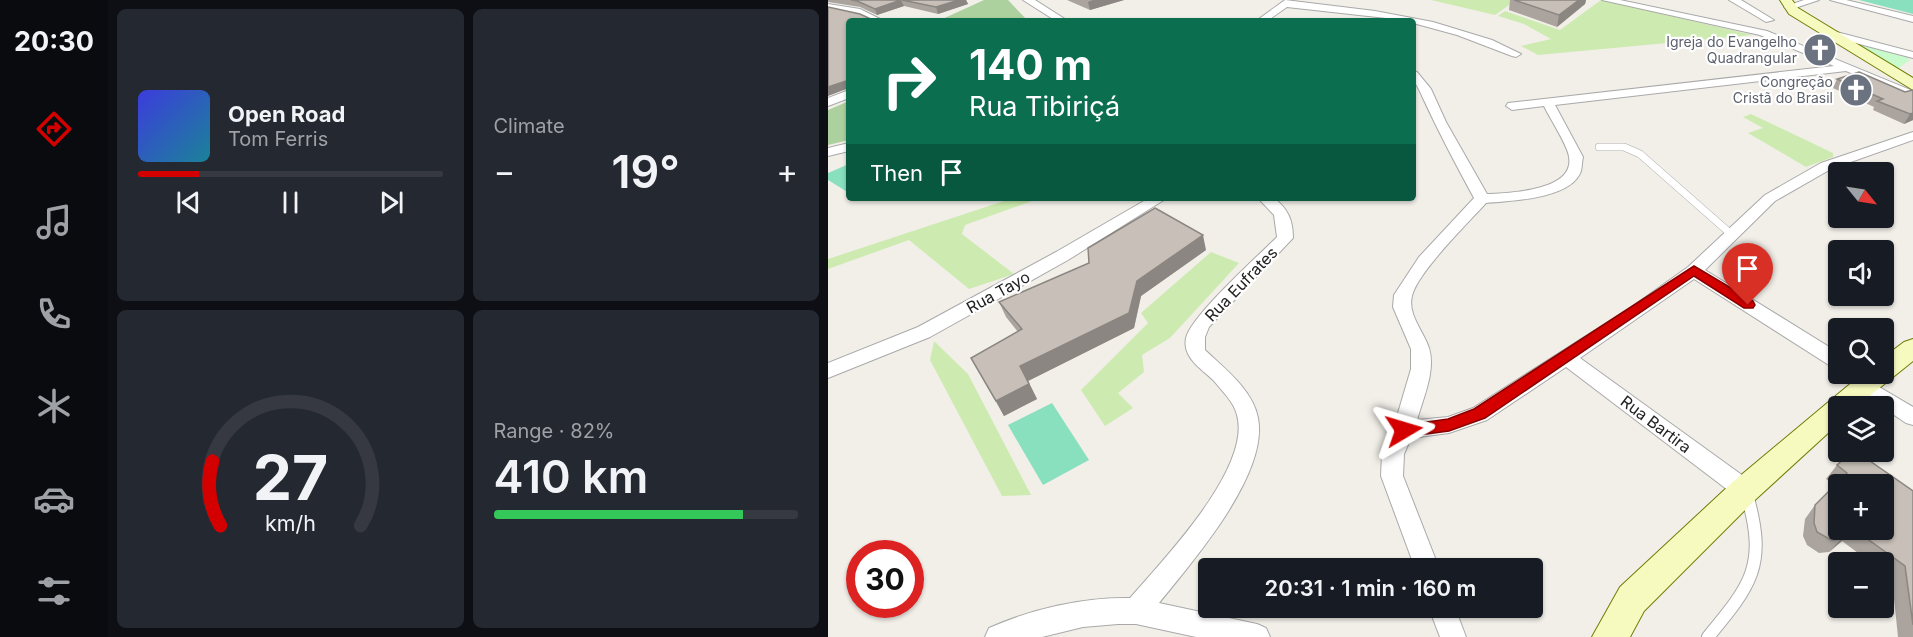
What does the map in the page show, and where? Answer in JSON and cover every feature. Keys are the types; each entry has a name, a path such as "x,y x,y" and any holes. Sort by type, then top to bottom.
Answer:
{"street":[{"path":"1028,0 1057,18"},
{"path":"1607,0 1763,33 1913,95"},
{"path":"1734,0 1783,12 1829,33 1913,85"},
{"path":"1763,33 1783,12 1814,0"},
{"path":"1835,0 1913,20"},
{"path":"1265,18 1289,2 1408,18"},
{"path":"828,6 857,11 872,18"},
{"path":"1416,20 1470,34 1516,54"},
{"path":"1829,33 1913,55"},
{"path":"1512,106 1847,68"},
{"path":"1882,82 1895,81 1898,76"},
{"path":"1416,78 1425,89 1440,122 1482,199"},
{"path":"828,102 846,95"},
{"path":"1423,558 1392,476 1393,454 1404,430 1421,369 1420,349 1402,307 1403,295 1425,261 1482,199 1547,190 1561,184 1574,172 1576,158 1548,103"},
{"path":"1404,430 1449,425 1480,414 1694,270 1770,198 1826,166 1913,136"},
{"path":"828,152 846,148"},
{"name":"Rua Tayo","path":"828,371 924,332 1062,256 1155,201"},
{"name":"Rua Eufrates","path":"1136,611 1204,528 1236,479 1248,445 1249,418 1239,399 1196,352 1194,344 1195,335 1203,322 1285,238 1286,223 1278,208 1269,201"},
{"path":"1694,270 1828,355"},
{"path":"1894,361 1913,348"},
{"name":"Rua Bartira","path":"1566,357 1745,490"},
{"path":"1851,396 1864,384"},
{"path":"1878,384 1913,417"},
{"path":"1610,637 1632,599 1745,490 1828,417"},
{"path":"998,637 1053,620 1102,610 1136,611 1257,637"},
{"path":"1446,618 1454,637"}],"lane":[{"path":"1599,147 1624,147 1640,154 1731,234"},
{"path":"1708,637 1749,583 1759,558 1756,520 1745,490"}],"green space":[{"path":"984,0 1008,0 1025,18 945,18"},
{"path":"1431,0 1516,0 1495,15"},
{"path":"1601,0 1753,35 1538,55 1521,46 1551,39 1524,24 1498,16 1505,11 1560,30"},
{"path":"1859,0 1913,0 1913,14"},
{"path":"1851,40 1904,55 1910,60 1897,69"},
{"path":"846,102 846,141 828,145 828,110"},
{"path":"1751,114 1833,153 1833,157 1806,167 1748,133 1763,128 1743,117"},
{"path":"846,165 846,191 828,180 828,173"},
{"path":"1004,201 1032,201 965,225 962,234 1014,274 969,289 909,240 828,269 828,259"},
{"path":"1211,252 1239,263 1170,338 1142,355 1144,372 1118,393 1133,408 1105,426 1081,390 1148,323 1141,313"},
{"path":"934,341 968,374 1031,495 1002,496 930,360"},
{"path":"1052,403 1089,460 1043,485 1008,425"}],"building":[{"path":"851,0 901,0 875,9"},
{"path":"902,0 959,0 936,7"},
{"path":"1514,0 1579,0 1559,15"},
{"path":"828,7 869,18 846,18 846,81 828,87"},
{"path":"1859,72 1905,92 1913,90 1913,113 1910,114 1877,101 1883,99 1837,79"},
{"path":"1155,208 1203,235 1137,281 1129,313 1020,366 1029,384 996,401 971,358 1022,329 999,302 1089,263 1088,248"},
{"path":"1840,462 1871,462 1889,474 1846,474 1837,465"},
{"path":"1894,478 1913,491 1913,625 1905,566 1894,558 1894,552 1886,552 1869,540 1894,540"},
{"path":"1828,492 1828,538 1817,532 1814,523 1815,505"}],"place":[{"name":"Igreja do Evangelho Quadrangular","path":"1820,50"},
{"name":"Congreção Cristã do Brasil","path":"1856,90"}],"route":[{"path":"1404,430 1449,425 1480,414 1639,310 1694,270 1748,305"}]}
